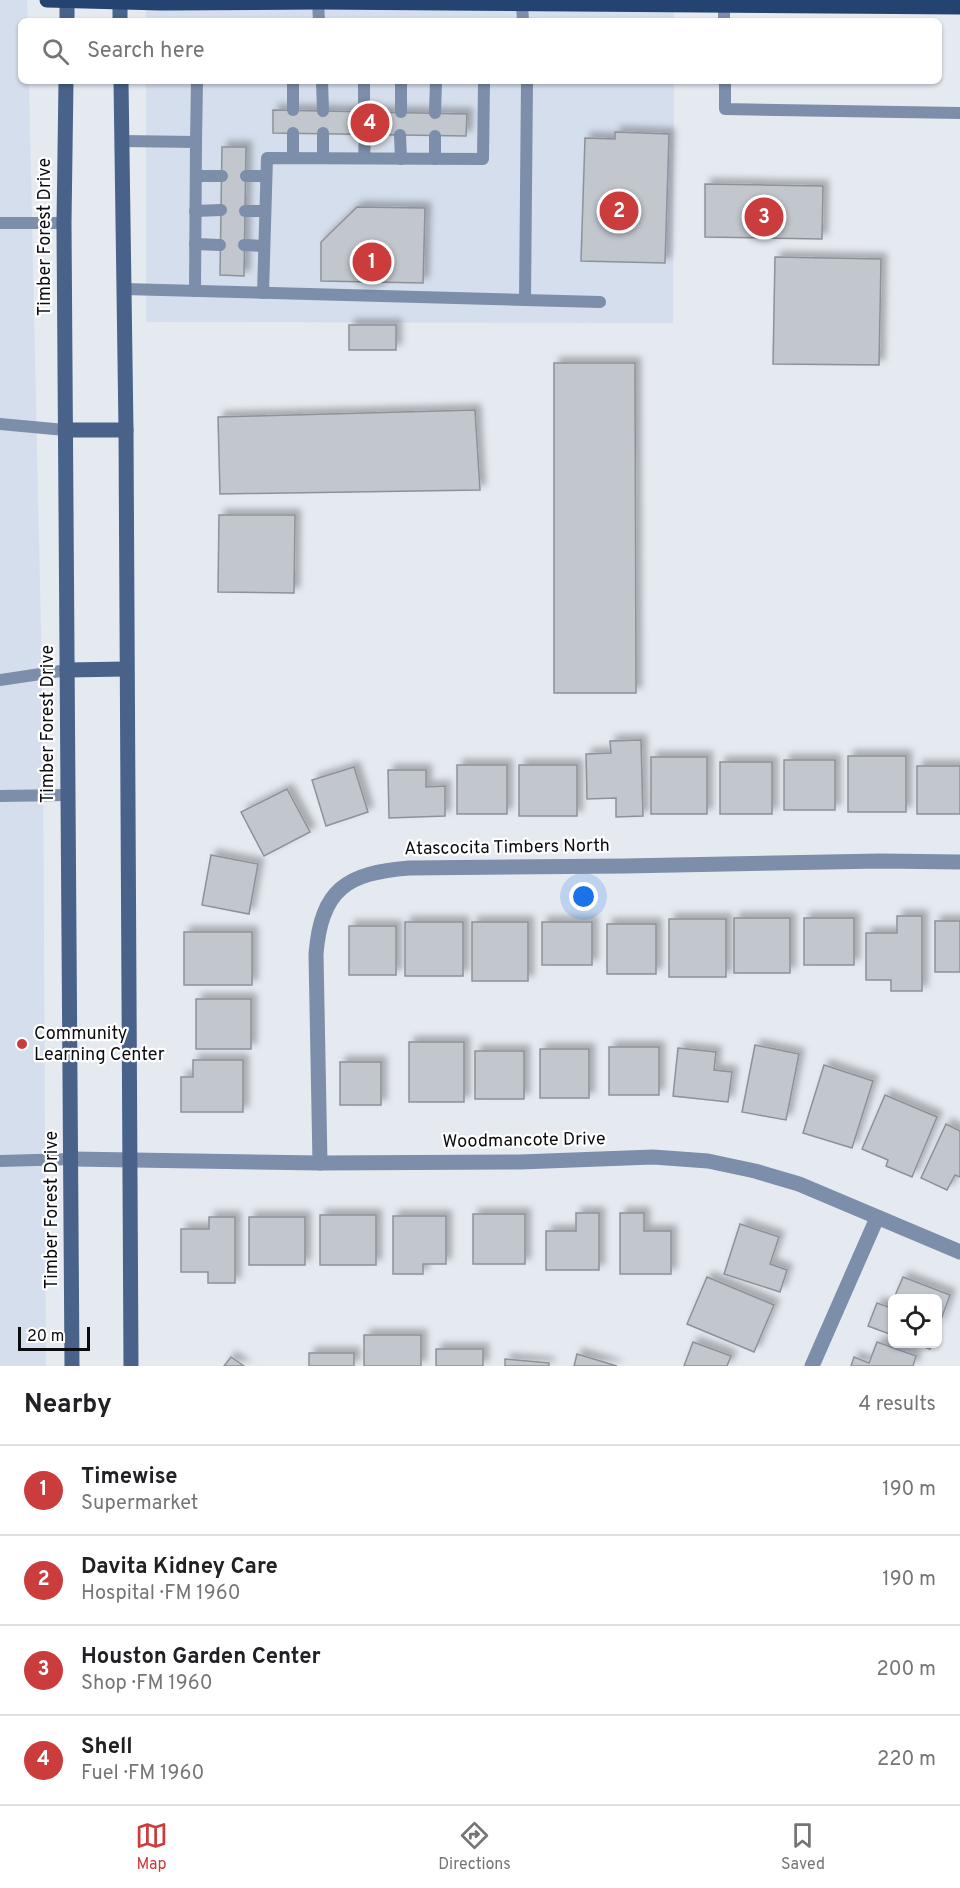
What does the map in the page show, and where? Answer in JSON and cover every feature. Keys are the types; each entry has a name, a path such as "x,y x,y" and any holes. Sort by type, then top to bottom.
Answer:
{"main road":[{"path":"47,0 960,7"},
{"path":"67,1 67,18"},
{"path":"120,2 120,18"},
{"name":"Timber Forest Drive","path":"66,84 64,223 72,1366"},
{"path":"121,84 126,430 131,1366"},
{"path":"65,430 126,430"},
{"path":"67,670 126,669"}],"street":[{"name":"Atascocita Timbers North","path":"320,1163 316,954 318,928 326,907 339,890 358,877 381,870 409,868 625,867 880,861 960,862"},
{"name":"Woodmancote Drive","path":"72,1160 320,1163 520,1162 653,1157 708,1161 755,1171 799,1184 960,1252"},
{"path":"812,1366 877,1218"}],"lane":[{"path":"318,2 319,18"},
{"path":"522,4 523,18"},
{"path":"724,5 724,18"},
{"path":"195,291 197,84"},
{"path":"293,84 293,110"},
{"path":"322,84 323,111"},
{"path":"364,84 364,112"},
{"path":"401,84 401,112"},
{"path":"435,113 436,84"},
{"path":"263,293 267,158 483,159 484,84"},
{"path":"525,300 527,84"},
{"path":"725,84 725,109 960,113"},
{"path":"292,133 293,158"},
{"path":"323,134 323,159"},
{"path":"364,159 365,134"},
{"path":"400,135 401,159"},
{"path":"435,136 435,159"},
{"path":"122,141 196,142"},
{"path":"196,176 222,176"},
{"path":"246,176 266,176"},
{"path":"195,211 221,210"},
{"path":"245,211 265,211"},
{"path":"0,223 64,223"},
{"path":"195,244 220,245"},
{"path":"244,245 264,246"},
{"path":"124,289 600,302"},
{"path":"0,424 65,430"},
{"path":"0,680 67,670"},
{"path":"0,796 68,795"},
{"path":"0,1161 72,1160"}],"shaded area":[{"path":"0,0 27,0 28,18 18,18 18,84 29,84 43,722 46,1366 0,1366"},
{"path":"146,0 674,0 674,18 146,18"},
{"path":"146,84 674,84 673,323 146,322"}],"building":[{"path":"273,110 467,114 466,136 273,133"},
{"path":"615,132 669,134 665,263 581,261 585,138 615,139"},
{"path":"222,147 246,147 244,276 220,275"},
{"path":"705,184 823,186 822,239 705,237"},
{"path":"357,207 425,208 423,283 321,281 321,242"},
{"path":"775,257 881,259 879,365 773,364"},
{"path":"349,325 396,325 396,350 349,350"},
{"path":"554,363 635,363 636,693 554,693"},
{"path":"475,410 480,490 220,494 218,417"},
{"path":"219,515 295,515 294,593 218,592"},
{"path":"641,740 643,816 616,817 616,798 587,799 586,754 611,753 610,741"},
{"path":"848,756 906,756 906,812 848,812"},
{"path":"651,757 707,757 707,814 651,814"},
{"path":"784,760 835,760 835,810 784,810"},
{"path":"720,762 772,762 772,814 720,814"},
{"path":"457,765 507,765 507,814 457,814"},
{"path":"519,765 577,765 577,816 519,816"},
{"path":"917,766 960,766 960,814 917,814"},
{"path":"354,767 368,812 326,826 312,780"},
{"path":"388,770 426,770 426,787 445,786 445,816 389,818"},
{"path":"287,789 310,832 264,856 241,812"},
{"path":"211,855 258,864 249,914 202,905"},
{"path":"897,916 922,916 922,991 891,991 891,980 866,980 866,933 897,933"},
{"path":"734,918 790,918 790,973 734,973"},
{"path":"804,918 854,918 854,965 804,965"},
{"path":"669,919 726,919 726,977 669,977"},
{"path":"935,921 960,921 960,972 935,972"},
{"path":"405,922 463,922 463,976 405,976"},
{"path":"472,922 528,922 528,981 472,981"},
{"path":"542,922 592,922 592,965 542,965"},
{"path":"607,924 656,924 656,974 607,974"},
{"path":"349,926 396,926 396,975 349,975"},
{"path":"184,932 252,932 252,985 184,985"},
{"path":"196,999 251,999 251,1049 196,1049"},
{"path":"409,1042 464,1042 464,1102 409,1102"},
{"path":"755,1045 799,1054 786,1120 742,1112"},
{"path":"609,1047 659,1047 659,1095 609,1095"},
{"path":"678,1048 716,1052 714,1070 732,1072 728,1102 673,1096"},
{"path":"540,1049 589,1049 589,1098 540,1098"},
{"path":"475,1051 524,1051 524,1099 475,1099"},
{"path":"193,1060 243,1060 243,1112 181,1112 181,1077 193,1077"},
{"path":"340,1062 381,1062 381,1105 340,1105"},
{"path":"824,1065 873,1081 852,1148 803,1133"},
{"path":"885,1095 937,1117 912,1177 886,1166 888,1160 862,1149"},
{"path":"946,1124 960,1131 960,1177 955,1175 947,1190 921,1178"},
{"path":"576,1213 599,1213 599,1270 546,1270 546,1231 576,1231"},
{"path":"620,1213 644,1213 644,1231 671,1231 671,1274 620,1274"},
{"path":"473,1214 525,1214 525,1264 473,1264"},
{"path":"320,1215 376,1215 376,1265 320,1265"},
{"path":"393,1216 446,1216 446,1264 423,1264 423,1274 393,1274"},
{"path":"209,1217 235,1217 235,1283 208,1283 208,1272 181,1272 181,1229 209,1229"},
{"path":"249,1217 305,1217 305,1265 249,1265"},
{"path":"740,1224 779,1237 770,1264 787,1270 780,1292 724,1274"},
{"path":"707,1277 774,1305 754,1352 687,1324"},
{"path":"903,1277 950,1295 942,1317 942,1294 896,1294"},
{"path":"877,1303 888,1307 888,1334 868,1326"},
{"path":"364,1335 421,1335 421,1366 364,1366"},
{"path":"693,1342 731,1356 727,1366 684,1366"},
{"path":"877,1342 888,1346 888,1348 916,1356 913,1366 851,1366 854,1357 869,1363"},
{"path":"436,1349 483,1349 483,1366 436,1366"},
{"path":"309,1353 354,1353 354,1366 309,1366"},
{"path":"577,1354 617,1366 574,1366"},
{"path":"231,1357 244,1366 224,1366"},
{"path":"505,1359 549,1363 549,1366 505,1366"}],"place":[{"name":"Shell","path":"370,123"},
{"name":"Davita Kidney Care","path":"619,211"},
{"name":"Houston Garden Center","path":"764,217"},
{"name":"Timewise","path":"372,262"},
{"name":"Community Learning Center","path":"22,1044"}]}
